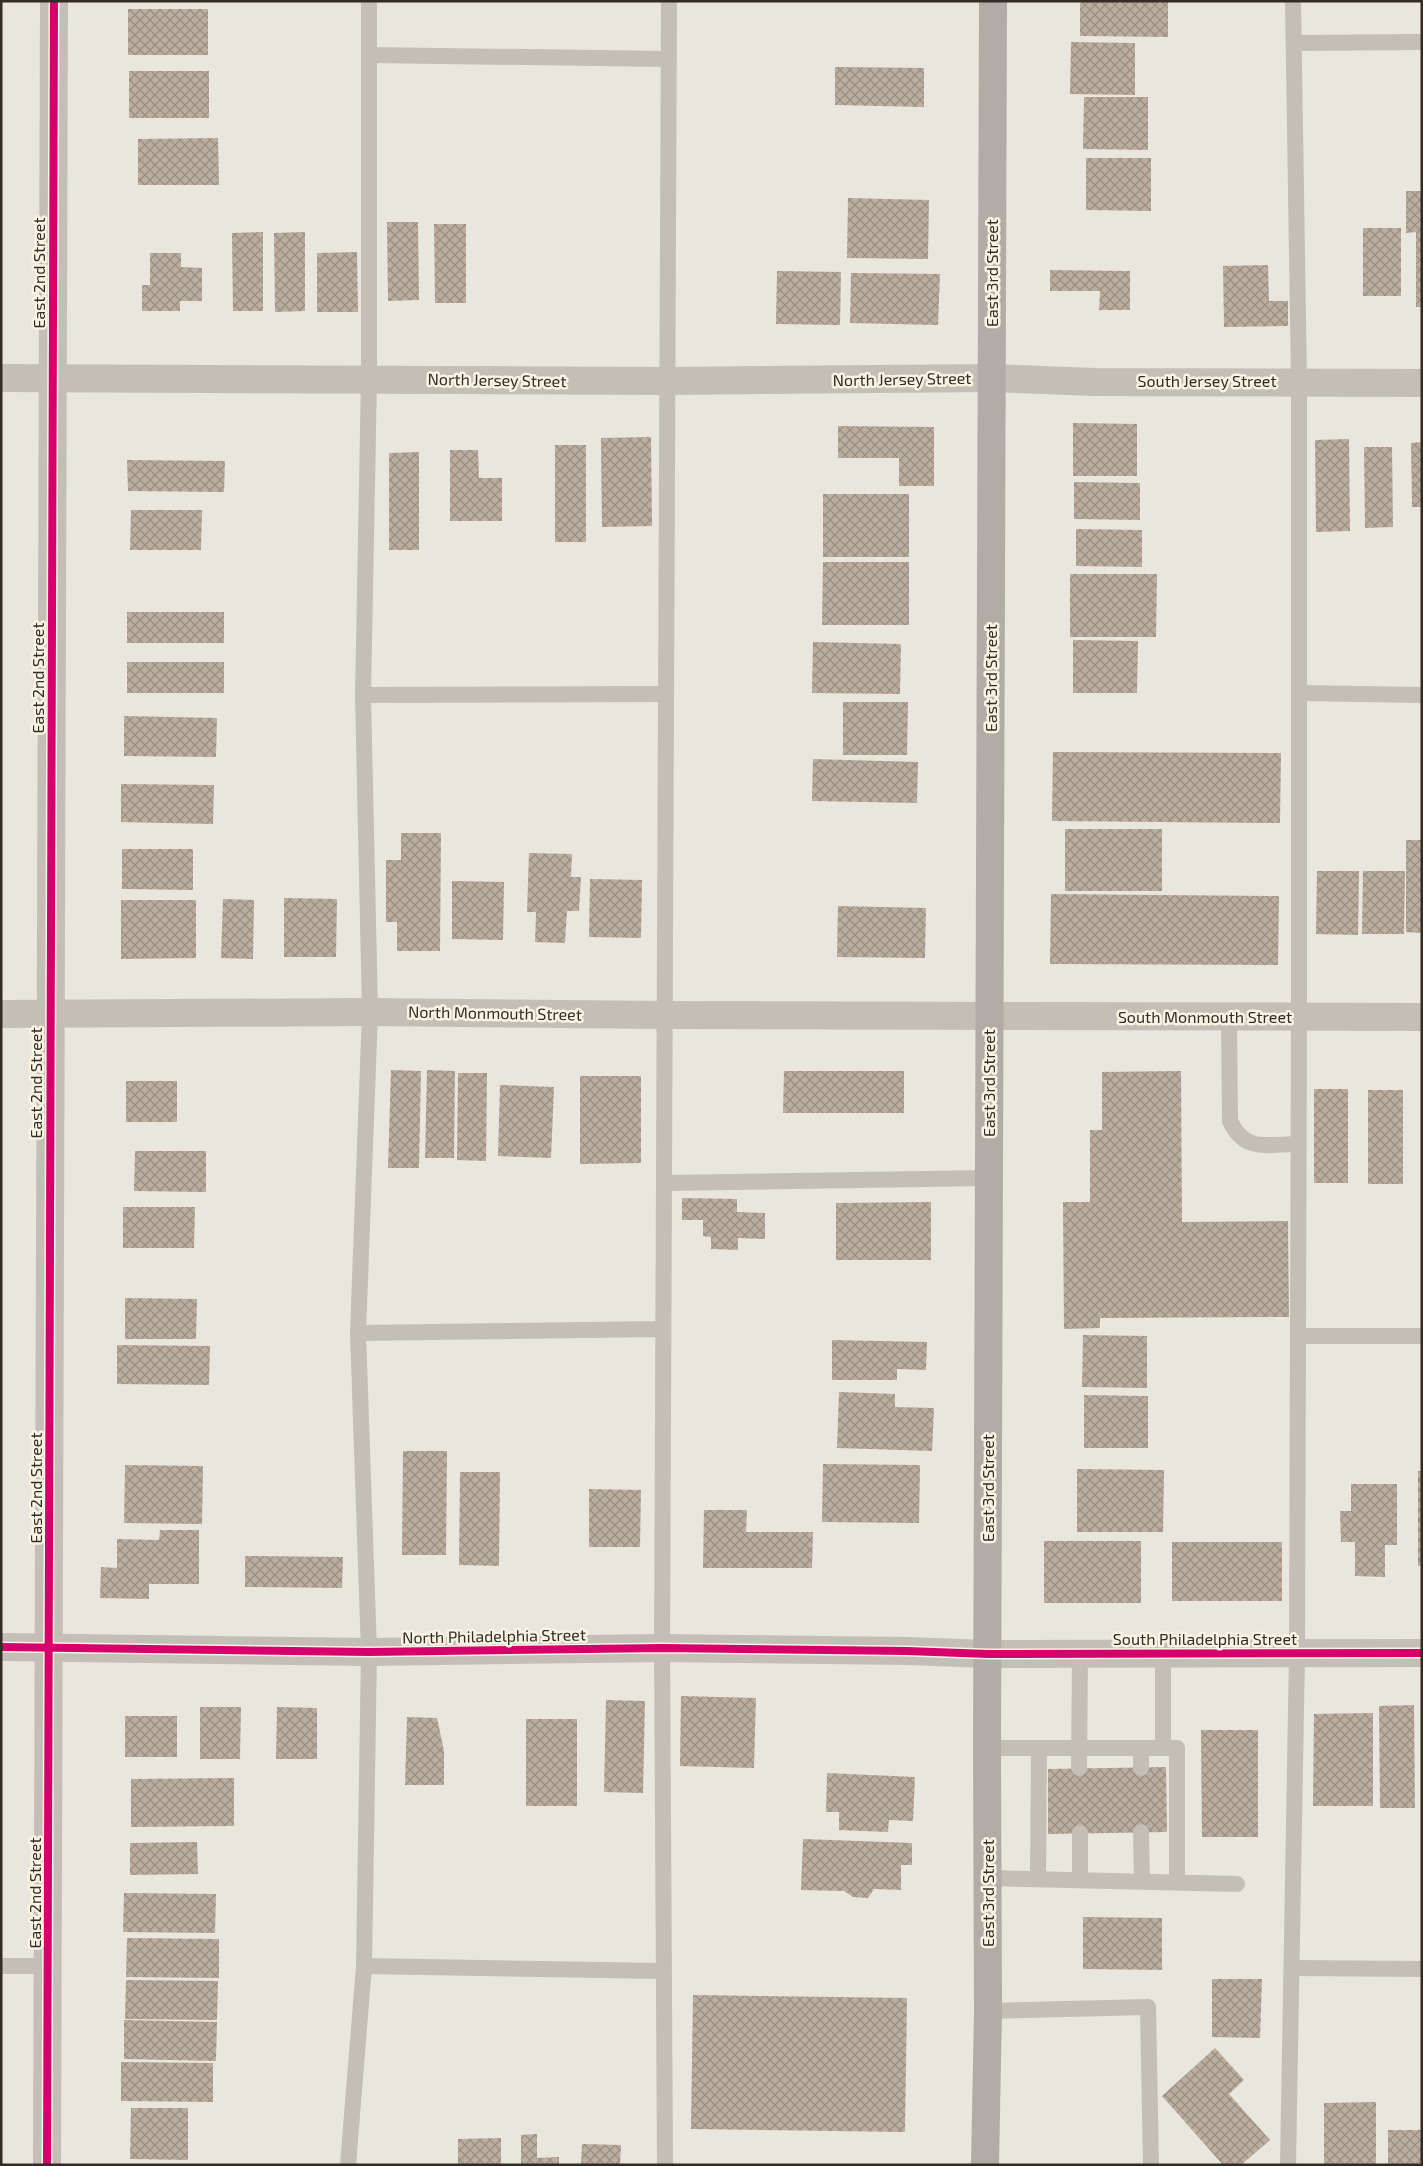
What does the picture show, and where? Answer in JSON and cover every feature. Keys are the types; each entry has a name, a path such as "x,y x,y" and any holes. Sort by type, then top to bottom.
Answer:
{"main road":[{"name":"East 3rd Street","path":"985,2165 988,2011 988,1178 993,1"}],"street":[{"name":"East 2nd Street","path":"47,2165 54,1"},
{"name":"North Jersey Street","path":"1,378 667,381 992,378"},
{"name":"South Jersey Street","path":"992,378 1095,382 1299,381 1422,383"},
{"name":"North Monmouth Street","path":"1,1014 370,1012 989,1016"},
{"name":"South Monmouth Street","path":"989,1016 1422,1017"},
{"name":"North Philadelphia Street","path":"1,1647 369,1652 662,1648 907,1651 988,1654"},
{"name":"South Philadelphia Street","path":"988,1654 1422,1653"}],"lane":[{"path":"348,2165 364,1966 369,1652 358,1333 370,1012 363,695 368,379 369,1"},
{"path":"665,2165 662,1648 669,1"},
{"path":"1288,2165 1293,1968 1297,1653 1299,1018 1299,381 1293,1"},
{"path":"1294,43 1422,42"},
{"path":"369,55 668,59"},
{"path":"1299,693 1422,695"},
{"path":"363,695 666,694"},
{"path":"1229,1017 1230,1121 1236,1134 1250,1144 1298,1144"},
{"path":"664,1183 988,1178"},
{"path":"358,1333 663,1329"},
{"path":"1298,1336 1422,1336"},
{"path":"1079,1768 1080,1653"},
{"path":"1163,1653 1163,1748"},
{"path":"987,1748 1177,1748 1177,1882"},
{"path":"1038,1879 1039,1748"},
{"path":"1141,1748 1141,1768"},
{"path":"1141,1832 1142,1881"},
{"path":"1080,1833 1080,1880"},
{"path":"988,1878 1237,1884"},
{"path":"1,1966 48,1966"},
{"path":"364,1966 663,1971"},
{"path":"1293,1968 1422,1969"},
{"path":"988,2011 1148,2008 1152,2165"}],"building":[{"path":"1080,1 1168,1 1168,37 1080,36"},
{"path":"128,9 208,9 208,55 128,55"},
{"path":"1071,42 1135,43 1135,95 1070,94"},
{"path":"835,67 924,68 924,107 835,105"},
{"path":"129,71 209,71 209,118 129,118"},
{"path":"1084,97 1148,97 1148,150 1083,149"},
{"path":"218,138 219,185 138,185 138,139"},
{"path":"1086,158 1151,158 1151,211 1086,210"},
{"path":"1406,191 1422,191 1422,307 1416,307 1416,232 1406,233"},
{"path":"848,198 929,200 928,259 847,258"},
{"path":"387,222 418,222 419,300 388,301"},
{"path":"434,224 466,224 466,303 435,303"},
{"path":"1363,228 1401,228 1401,296 1363,296"},
{"path":"263,232 263,311 233,311 232,233"},
{"path":"305,232 305,311 275,312 274,233"},
{"path":"357,252 358,312 317,312 317,253"},
{"path":"150,253 181,253 181,267 202,268 202,301 180,301 180,311 142,311 142,285 150,285"},
{"path":"1268,265 1269,301 1288,301 1288,326 1224,327 1223,266"},
{"path":"1050,270 1130,271 1130,310 1099,310 1100,291 1050,291"},
{"path":"777,271 841,272 840,325 776,324"},
{"path":"851,273 940,274 938,325 850,323"},
{"path":"1073,423 1137,424 1137,476 1073,476"},
{"path":"838,426 934,427 934,486 899,486 899,458 838,458"},
{"path":"651,437 652,526 602,527 601,438"},
{"path":"1349,439 1350,531 1316,532 1315,440"},
{"path":"1422,442 1422,507 1412,507 1411,443"},
{"path":"555,445 586,445 586,542 555,542"},
{"path":"1364,447 1392,447 1393,527 1365,528"},
{"path":"450,450 478,450 479,478 502,478 502,521 450,521"},
{"path":"419,452 419,550 389,550 389,453"},
{"path":"127,460 225,461 224,492 128,491"},
{"path":"1074,482 1140,483 1140,520 1074,519"},
{"path":"823,494 909,494 909,557 823,557"},
{"path":"131,510 202,510 201,550 130,550"},
{"path":"1076,529 1142,530 1142,567 1076,566"},
{"path":"823,562 909,562 909,625 822,625"},
{"path":"1070,574 1157,574 1156,637 1070,637"},
{"path":"127,612 224,612 224,643 127,643"},
{"path":"1073,640 1138,641 1137,693 1073,693"},
{"path":"813,642 901,644 900,694 812,693"},
{"path":"127,662 224,662 224,693 127,693"},
{"path":"843,702 908,702 907,755 843,755"},
{"path":"124,716 217,718 216,757 124,756"},
{"path":"1053,752 1281,753 1280,823 1052,821"},
{"path":"813,759 918,762 917,803 812,801"},
{"path":"121,784 214,785 213,824 121,822"},
{"path":"1065,829 1162,829 1162,891 1065,891"},
{"path":"401,833 441,833 440,951 397,951 397,922 386,922 386,860 401,860"},
{"path":"1406,840 1422,840 1422,933 1406,932"},
{"path":"122,849 193,849 193,890 122,889"},
{"path":"529,853 572,854 571,877 581,877 579,911 567,911 565,943 535,942 536,912 527,912"},
{"path":"1317,871 1359,871 1358,935 1316,934"},
{"path":"1363,871 1405,871 1404,934 1362,934"},
{"path":"590,879 642,880 641,938 589,937"},
{"path":"452,881 504,882 503,940 452,939"},
{"path":"1051,894 1279,896 1278,965 1050,964"},
{"path":"284,898 337,899 336,957 284,957"},
{"path":"223,899 254,900 253,959 221,958"},
{"path":"121,900 196,900 196,958 121,959"},
{"path":"838,906 926,908 925,958 837,957"},
{"path":"391,1070 421,1071 419,1168 388,1168"},
{"path":"427,1070 455,1071 454,1158 425,1158"},
{"path":"784,1071 904,1071 904,1113 783,1113"},
{"path":"1181,1071 1182,1222 1288,1221 1289,1317 1100,1318 1100,1328 1064,1329 1063,1202 1090,1202 1090,1130 1102,1130 1102,1072"},
{"path":"458,1073 487,1073 486,1161 457,1160"},
{"path":"580,1076 641,1076 641,1163 580,1164"},
{"path":"126,1081 177,1081 177,1122 126,1122"},
{"path":"500,1085 554,1087 551,1158 498,1156"},
{"path":"1314,1089 1348,1089 1348,1183 1314,1183"},
{"path":"1368,1090 1403,1090 1403,1184 1368,1184"},
{"path":"135,1151 206,1151 206,1192 134,1191"},
{"path":"682,1198 737,1199 737,1212 765,1213 765,1239 738,1238 738,1250 711,1249 711,1237 703,1236 703,1220 682,1220"},
{"path":"931,1202 931,1260 836,1260 836,1203"},
{"path":"123,1207 195,1207 194,1248 123,1248"},
{"path":"125,1298 197,1299 196,1339 125,1339"},
{"path":"1083,1335 1147,1336 1147,1388 1082,1387"},
{"path":"832,1340 927,1342 926,1370 897,1369 897,1380 832,1380"},
{"path":"117,1345 210,1346 209,1385 117,1384"},
{"path":"839,1392 895,1394 895,1407 934,1408 932,1451 837,1448"},
{"path":"1084,1395 1148,1396 1148,1448 1084,1448"},
{"path":"403,1451 447,1451 446,1555 402,1555"},
{"path":"823,1464 920,1465 919,1523 822,1522"},
{"path":"125,1465 203,1466 202,1524 124,1523"},
{"path":"1077,1469 1164,1470 1163,1532 1077,1532"},
{"path":"1418,1471 1422,1471 1422,1566 1418,1566"},
{"path":"460,1472 500,1472 499,1566 459,1565"},
{"path":"1351,1484 1397,1484 1397,1545 1385,1545 1385,1577 1355,1576 1355,1542 1341,1542 1340,1511 1351,1511"},
{"path":"589,1489 641,1490 640,1547 589,1547"},
{"path":"704,1510 747,1510 746,1532 813,1532 812,1568 703,1568"},
{"path":"160,1530 199,1530 199,1584 149,1584 149,1599 100,1598 101,1567 117,1568 117,1539 159,1540"},
{"path":"1044,1541 1141,1541 1141,1603 1044,1603"},
{"path":"1172,1542 1282,1542 1282,1601 1172,1601"},
{"path":"245,1556 343,1557 342,1588 245,1587"},
{"path":"681,1696 756,1698 754,1768 680,1766"},
{"path":"606,1700 645,1701 643,1793 604,1792"},
{"path":"1414,1705 1415,1808 1380,1808 1379,1706"},
{"path":"200,1707 241,1707 240,1759 200,1759"},
{"path":"277,1707 317,1708 317,1759 276,1759"},
{"path":"1373,1713 1373,1806 1313,1806 1314,1714"},
{"path":"125,1716 177,1716 177,1757 125,1757"},
{"path":"407,1717 437,1718 444,1751 444,1785 405,1785"},
{"path":"526,1719 577,1719 577,1806 526,1806"},
{"path":"1201,1730 1258,1730 1258,1837 1202,1837"},
{"path":"1166,1767 1167,1832 1048,1834 1048,1769"},
{"path":"827,1773 915,1777 913,1821 889,1820 888,1832 839,1830 839,1812 826,1812"},
{"path":"234,1778 234,1826 131,1827 131,1779"},
{"path":"803,1839 912,1843 912,1865 901,1865 901,1890 874,1889 868,1898 853,1897 844,1891 801,1890"},
{"path":"197,1842 198,1874 130,1875 130,1843"},
{"path":"124,1893 216,1894 215,1933 123,1932"},
{"path":"1083,1917 1162,1918 1162,1970 1083,1969"},
{"path":"127,1938 219,1939 219,1978 126,1977"},
{"path":"1212,1979 1262,1979 1260,2038 1212,2037"},
{"path":"126,1980 218,1981 217,2020 125,2019"},
{"path":"693,1995 907,1998 905,2132 691,2129"},
{"path":"124,2020 217,2022 216,2061 124,2059"},
{"path":"1215,2048 1244,2080 1229,2094 1270,2140 1241,2165 1223,2165 1162,2096"},
{"path":"121,2062 213,2063 213,2102 121,2101"},
{"path":"1376,2102 1376,2165 1324,2165 1324,2103"},
{"path":"131,2108 188,2108 188,2160 130,2159"},
{"path":"1388,2130 1422,2130 1422,2165 1388,2165"},
{"path":"537,2134 537,2158 559,2157 559,2165 521,2165 521,2135"},
{"path":"501,2138 501,2165 458,2165 458,2139"},
{"path":"582,2144 621,2145 620,2165 581,2165"}],"cycle path":[{"path":"47,2165 54,1"},
{"path":"1,1647 369,1652 662,1648 907,1651 988,1654 1422,1653"}]}
